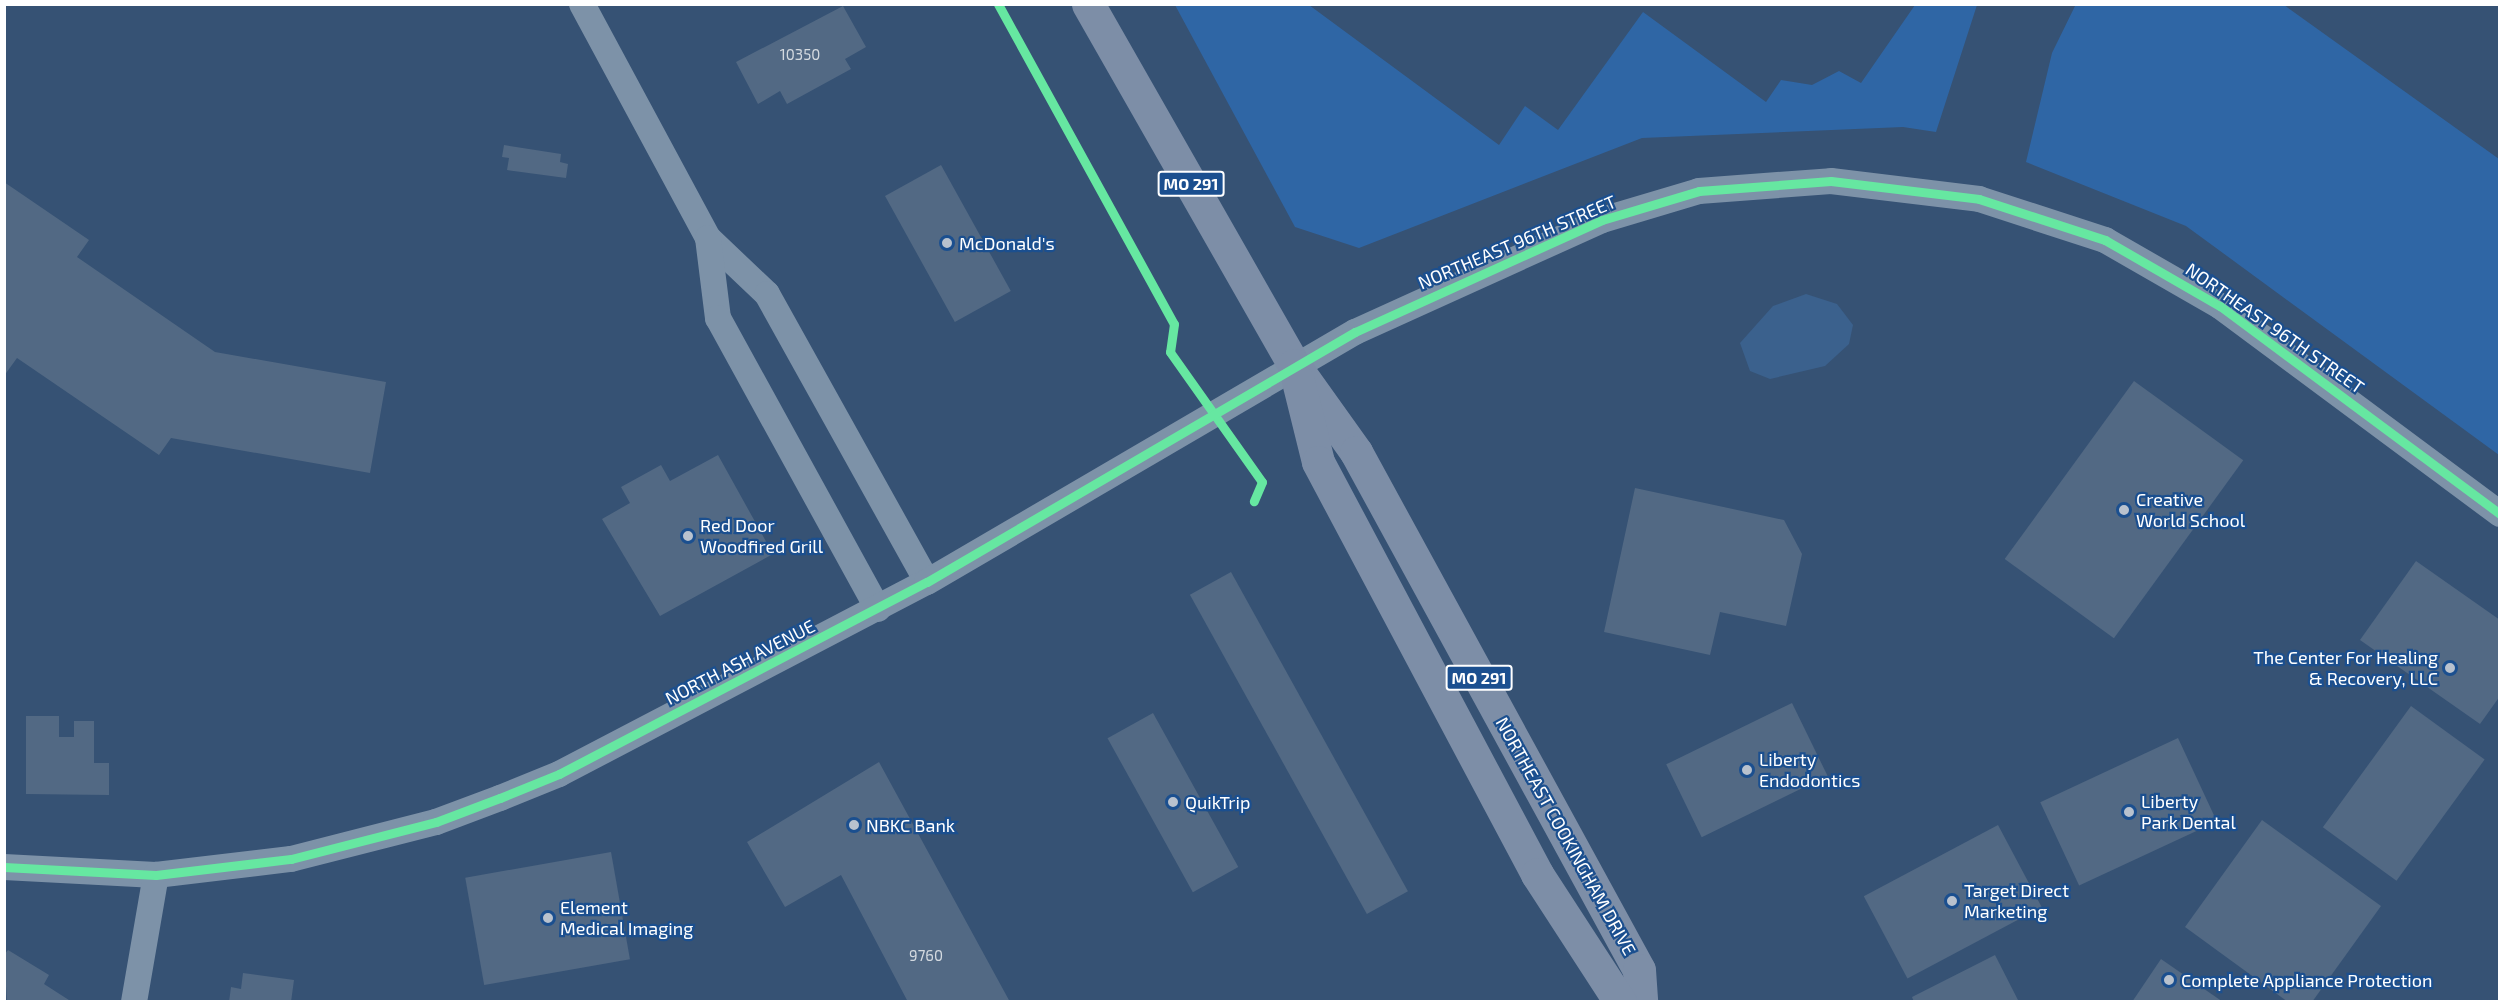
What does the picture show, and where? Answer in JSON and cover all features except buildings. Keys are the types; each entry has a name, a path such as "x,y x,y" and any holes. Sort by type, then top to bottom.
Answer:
{"main road":[{"name":"NORTHEAST COOKINGHAM DRIVE","path":"1088,4 1294,365 1356,452 1639,970 1641,1002"},
{"name":"NORTHEAST COOKINGHAM DRIVE","path":"1294,365 1318,462 1537,874 1620,1002"}],"street":[{"path":"582,4 708,238 767,294 927,582"},
{"name":"NORTHEAST 96TH STREET","path":"1294,365 1510,260 1602,220 1699,191 1831,181 1979,199 2105,240 2168,274 2220,306 2499,514"},
{"path":"708,238 718,318 878,609"},
{"name":"NORTH ASH AVENUE","path":"4,867 156,875 291,859 436,822 559,774 878,609 1294,365"},
{"path":"134,1002 156,875"}],"shaded area":[{"path":"2076,4 2284,5 2499,159 2499,455 2186,226 2026,162 2052,53"},
{"path":"1175,5 1309,5 1499,145 1525,106 1558,130 1643,12 1766,102 1781,80 1812,85 1839,71 1861,83 1915,5 1977,5 1936,132 1903,127 1642,138 1359,248 1295,227"},
{"path":"1806,294 1837,304 1853,325 1849,344 1825,366 1770,379 1750,371 1740,343 1773,306"}],"cycle path":[{"path":"998,4 1174,324 1170,352 1262,482 1254,501"},
{"path":"4,867 156,875 291,859 436,822 500,798 559,774 927,582 1355,332 1602,220 1699,191 1831,181 1979,199 2105,240 2220,306 2500,514"}],"place":[{"name":"McDonald's","path":"947,243"},
{"name":"Creative World School","path":"2124,510"},
{"name":"Red Door Woodfired Grill","path":"688,536"},
{"name":"The Center For Healing & Recovery, LLC","path":"2450,668"},
{"name":"Liberty Endodontics","path":"1747,770"},
{"name":"QuikTrip","path":"1173,802"},
{"name":"Liberty Park Dental","path":"2129,812"},
{"name":"NBKC Bank","path":"854,825"},
{"name":"Target Direct Marketing","path":"1952,901"},
{"name":"Element Medical Imaging","path":"548,918"},
{"name":"Complete Appliance Protection","path":"2169,980"}]}
